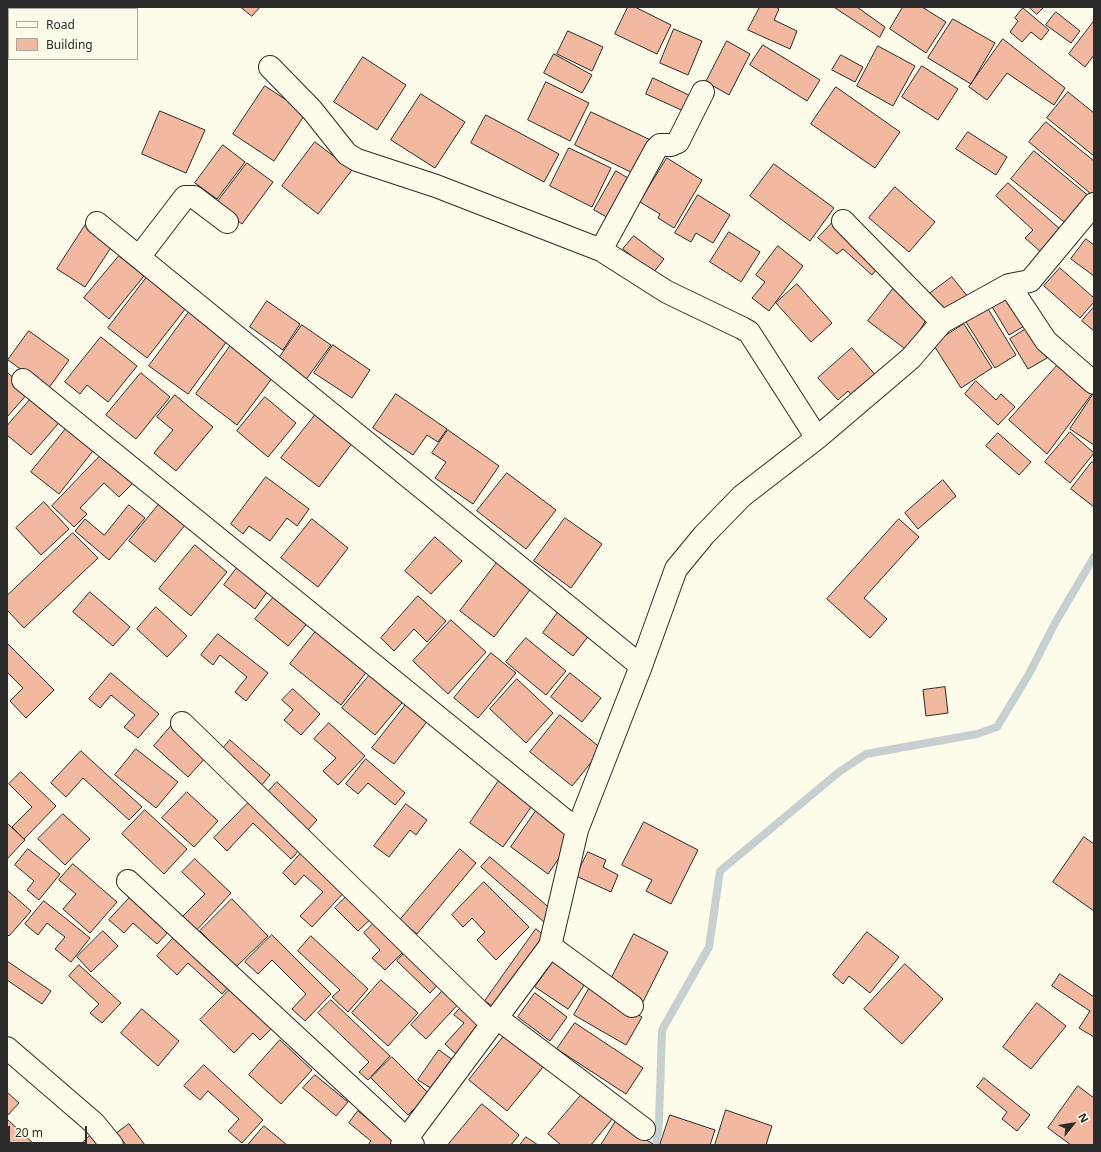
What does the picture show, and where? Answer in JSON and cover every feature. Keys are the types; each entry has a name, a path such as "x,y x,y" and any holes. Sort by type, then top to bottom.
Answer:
{"street":[{"path":"270,67 312,110 346,154 357,160 436,186 601,250 667,292 749,332 817,438"},
{"path":"601,250 656,148 660,145 671,145 678,142 703,92"},
{"path":"139,257 185,196 194,197 227,222"},
{"path":"128,881 407,1143 494,1021 550,946 577,830 641,666 676,569 704,535 742,496 817,438 911,358 942,322 1009,285 1030,281 1094,204"},
{"path":"843,221 942,322"},
{"path":"97,223 641,666"},
{"path":"1009,285 1046,341 1094,384"},
{"path":"23,380 577,830"},
{"path":"182,722 494,1021 644,1129"},
{"path":"550,946 632,1006"},
{"path":"7,1048 94,1123 112,1145"}],"building":[{"path":"241,7 260,7 252,16"},
{"path":"628,7 635,7 671,25 657,54 615,34"},
{"path":"760,7 776,7 779,9 774,20 797,31 790,49 748,30"},
{"path":"834,7 857,7 885,27 880,37"},
{"path":"903,7 922,7 946,22 926,53 890,29"},
{"path":"1029,7 1044,7 1037,14"},
{"path":"1023,8 1049,30 1041,40 1031,32 1022,42 1010,32 1018,21 1015,18"},
{"path":"1056,12 1080,31 1071,43 1046,25"},
{"path":"953,19 995,43 971,84 928,58"},
{"path":"1094,21 1094,55 1085,67 1069,54"},
{"path":"674,29 702,41 688,75 660,63"},
{"path":"568,31 603,47 592,71 557,54"},
{"path":"1003,39 1065,88 1054,105 1007,73 987,100 969,87"},
{"path":"727,41 750,54 729,95 706,82"},
{"path":"763,45 820,80 807,101 750,65"},
{"path":"878,46 915,66 893,106 857,86"},
{"path":"554,54 592,75 582,93 544,73"},
{"path":"841,55 863,67 855,82 832,70"},
{"path":"363,57 406,85 377,130 334,102"},
{"path":"922,66 958,89 938,120 902,97"},
{"path":"653,78 695,98 688,113 646,94"},
{"path":"546,82 589,103 570,141 528,120"},
{"path":"265,86 306,113 274,161 233,134"},
{"path":"836,87 900,132 875,168 811,124"},
{"path":"1068,92 1094,113 1094,156 1047,118"},
{"path":"421,94 465,122 435,168 391,140"},
{"path":"160,111 205,130 186,173 142,154"},
{"path":"591,112 655,142 639,176 575,145"},
{"path":"486,115 559,154 544,182 471,143"},
{"path":"1046,122 1094,161 1094,191 1091,194 1029,142"},
{"path":"968,132 1007,157 996,175 956,149"},
{"path":"315,142 352,170 318,214 282,186"},
{"path":"223,145 245,162 217,199 195,183"},
{"path":"569,148 611,168 592,207 550,186"},
{"path":"1034,151 1090,197 1068,225 1011,179"},
{"path":"667,158 702,180 674,228 658,218 660,214 640,202"},
{"path":"247,163 273,182 242,224 216,204"},
{"path":"774,164 834,208 810,241 750,196"},
{"path":"616,171 635,182 614,221 594,210"},
{"path":"1008,183 1061,230 1041,252 1025,238 1033,230 996,196"},
{"path":"895,187 935,222 909,252 869,218"},
{"path":"698,195 730,215 713,243 696,233 691,242 675,233"},
{"path":"833,222 880,265 872,275 843,249 837,254 818,238"},
{"path":"86,224 114,243 85,287 57,269"},
{"path":"729,232 760,252 741,282 710,262"},
{"path":"634,236 664,259 653,273 623,249"},
{"path":"1086,239 1094,245 1094,276 1071,259"},
{"path":"778,246 803,266 769,311 752,298 765,282 756,275"},
{"path":"119,256 144,276 109,319 84,298"},
{"path":"1060,268 1094,298 1094,302 1080,318 1044,286"},
{"path":"147,277 186,308 147,358 108,328"},
{"path":"952,277 968,297 945,315 929,294"},
{"path":"797,284 832,323 811,342 776,303"},
{"path":"897,284 930,313 908,351 868,321"},
{"path":"1009,295 1026,325 1009,335 991,305"},
{"path":"267,301 300,324 283,350 250,327"},
{"path":"1094,307 1094,331 1082,321"},
{"path":"988,309 1016,355 995,368 966,322"},
{"path":"189,312 227,341 188,394 149,366"},
{"path":"964,324 992,368 961,388 933,344"},
{"path":"302,325 331,345 305,381 277,361"},
{"path":"1029,327 1047,358 1028,369 1010,339"},
{"path":"29,331 69,360 48,389 8,360"},
{"path":"101,337 137,366 108,402 87,385 80,394 65,382"},
{"path":"231,345 273,377 237,425 196,394"},
{"path":"333,345 370,370 352,398 314,373"},
{"path":"852,348 878,378 855,399 848,391 838,400 818,378"},
{"path":"1063,359 1094,391 1047,454 1009,420"},
{"path":"7,372 29,392 7,417"},
{"path":"141,373 170,397 136,439 106,415"},
{"path":"976,381 996,400 1001,394 1015,407 998,425 965,394"},
{"path":"1094,393 1094,445 1070,429"},
{"path":"35,394 63,418 31,455 7,435 7,426"},
{"path":"396,394 447,429 438,442 427,435 413,455 373,428"},
{"path":"175,395 213,427 176,471 154,453 173,430 157,417"},
{"path":"265,397 296,423 268,457 237,431"},
{"path":"316,414 353,442 319,487 281,458"},
{"path":"69,425 96,447 59,494 31,472"},
{"path":"448,430 499,466 473,504 435,478 446,462 432,453"},
{"path":"1070,432 1094,453 1070,483 1045,462"},
{"path":"998,433 1031,462 1019,475 986,446"},
{"path":"102,454 133,483 119,497 104,483 80,508 87,514 74,527 52,506"},
{"path":"1092,462 1094,463 1094,507 1071,489"},
{"path":"507,473 556,510 526,549 477,511"},
{"path":"266,477 309,509 297,526 287,518 270,541 249,526 243,534 231,524"},
{"path":"943,480 956,496 918,529 905,513"},
{"path":"164,498 190,519 155,562 129,541"},
{"path":"44,502 69,529 41,555 16,528"},
{"path":"129,505 145,518 109,560 75,531 85,519 104,535"},
{"path":"565,518 602,544 571,588 534,561"},
{"path":"312,519 348,548 318,587 281,558"},
{"path":"899,519 919,537 864,598 887,619 870,638 827,599"},
{"path":"73,533 98,558 24,628 7,610 7,596"},
{"path":"435,537 462,561 431,594 405,571"},
{"path":"195,545 227,572 191,616 159,589"},
{"path":"499,560 533,586 494,637 460,611"},
{"path":"240,564 270,588 255,609 224,585"},
{"path":"90,592 130,627 113,646 73,612"},
{"path":"278,592 311,619 288,646 255,619"},
{"path":"418,596 446,621 427,642 414,629 394,651 381,638"},
{"path":"156,607 187,636 167,657 137,629"},
{"path":"559,611 590,634 573,656 543,633"},
{"path":"451,620 486,652 448,694 413,661"},
{"path":"320,626 371,666 341,705 290,664"},
{"path":"218,634 268,673 246,701 235,692 247,677 220,655 213,665 201,655"},
{"path":"526,638 566,671 546,695 506,662"},
{"path":"7,643 54,690 26,718 10,701 23,688 7,672"},
{"path":"491,653 516,673 478,718 454,698"},
{"path":"373,671 406,698 375,735 342,708"},
{"path":"111,673 159,714 138,738 124,727 135,715 111,695 100,708 89,699"},
{"path":"570,673 601,698 582,722 551,697"},
{"path":"517,679 553,713 526,743 490,709"},
{"path":"945,687 948,713 926,716 923,690"},
{"path":"293,689 320,714 301,735 284,720 293,710 282,700"},
{"path":"408,702 429,719 394,764 372,748"},
{"path":"560,715 602,749 572,786 530,752"},
{"path":"329,723 365,756 338,785 323,771 336,758 314,739"},
{"path":"172,725 207,756 188,777 154,746"},
{"path":"230,740 270,775 260,787 220,752"},
{"path":"136,749 178,782 156,808 115,775"},
{"path":"81,751 142,807 129,820 83,778 66,797 51,783"},
{"path":"366,759 405,793 395,805 368,783 358,794 346,784"},
{"path":"21,772 56,806 24,839 12,827 32,807 9,784"},
{"path":"500,779 534,803 503,847 470,823"},
{"path":"277,782 317,820 306,832 266,794"},
{"path":"187,792 218,821 194,847 162,818"},
{"path":"252,799 302,847 291,859 253,823 227,851 214,838"},
{"path":"406,804 427,820 416,835 410,830 389,857 374,846"},
{"path":"538,808 575,835 548,874 511,847"},
{"path":"145,810 187,849 164,874 122,834"},
{"path":"63,814 90,839 65,865 38,839"},
{"path":"644,822 698,850 671,904 646,891 652,880 622,865"},
{"path":"7,823 25,840 7,859"},
{"path":"1084,837 1094,844 1094,911 1053,882"},
{"path":"28,849 60,874 39,900 27,890 34,881 15,865"},
{"path":"305,849 347,889 312,927 300,916 323,892 304,875 295,885 283,873"},
{"path":"460,849 476,863 417,934 400,920"},
{"path":"588,852 606,860 603,867 618,875 611,892 576,876"},
{"path":"490,857 553,911 544,922 481,867"},
{"path":"195,859 231,893 194,933 180,919 205,894 182,872"},
{"path":"73,864 117,902 90,933 63,909 76,894 59,880"},
{"path":"484,882 529,927 496,960 477,940 485,932 472,918 463,927 452,915"},
{"path":"7,890 31,911 9,936 7,934"},
{"path":"352,891 375,915 358,931 335,908"},
{"path":"135,892 173,927 157,944 133,923 124,933 109,920"},
{"path":"232,899 268,936 236,967 200,931"},
{"path":"44,901 90,938 71,962 55,949 65,937 47,923 38,935 25,924"},
{"path":"378,919 407,948 385,970 372,958 380,950 364,933"},
{"path":"536,929 549,939 499,1011 485,1001"},
{"path":"103,931 118,946 91,972 77,957"},
{"path":"179,932 233,982 222,994 188,963 177,975 157,956"},
{"path":"867,932 899,957 870,993 849,976 843,984 833,975"},
{"path":"634,934 668,952 643,1002 608,985"},
{"path":"272,935 331,994 305,1021 292,1009 306,994 272,960 258,974 245,962"},
{"path":"311,936 368,989 348,1012 332,997 340,990 298,951"},
{"path":"409,948 442,980 430,993 397,961"},
{"path":"555,959 587,981 568,1009 535,987"},
{"path":"7,961 51,991 42,1004 7,980"},
{"path":"905,964 943,999 902,1044 864,1009"},
{"path":"79,965 121,1003 102,1023 90,1013 99,1004 69,976"},
{"path":"1060,974 1094,997 1094,1037 1079,1028 1090,1011 1052,986"},
{"path":"381,980 418,1013 388,1046 352,1013"},
{"path":"234,985 275,1025 260,1040 253,1033 234,1053 200,1020"},
{"path":"447,986 462,1000 426,1039 411,1025"},
{"path":"590,987 642,1017 626,1045 574,1015"},
{"path":"535,993 567,1017 550,1041 518,1017"},
{"path":"331,1000 390,1056 368,1080 359,1072 369,1062 318,1013"},
{"path":"1037,1003 1066,1026 1031,1069 1003,1047"},
{"path":"464,1004 487,1025 458,1056 445,1044 464,1023 454,1015"},
{"path":"142,1009 179,1041 158,1066 121,1033"},
{"path":"575,1023 643,1068 626,1094 557,1049"},
{"path":"504,1036 543,1067 507,1111 469,1080"},
{"path":"280,1040 312,1070 281,1104 249,1075"},
{"path":"439,1050 457,1063 437,1092 418,1080"},
{"path":"392,1057 429,1094 408,1115 371,1078"},
{"path":"204,1065 263,1120 242,1143 228,1131 239,1119 208,1091 200,1100 184,1086"},
{"path":"315,1075 348,1102 336,1116 303,1088"},
{"path":"984,1078 1030,1115 1017,1131 1002,1119 1007,1112 977,1087"},
{"path":"1078,1086 1094,1098 1094,1145 1071,1145 1048,1128"},
{"path":"7,1092 19,1103 7,1116"},
{"path":"583,1093 613,1118 591,1145 561,1145 548,1134"},
{"path":"482,1104 519,1135 511,1145 448,1145"},
{"path":"726,1110 772,1126 766,1145 715,1145"},
{"path":"358,1111 394,1140 390,1145 368,1145 371,1141 349,1123"},
{"path":"670,1115 715,1130 710,1145 660,1145"},
{"path":"7,1119 35,1145 7,1145"},
{"path":"616,1121 653,1144 601,1145"},
{"path":"129,1124 145,1145 126,1145 117,1133"},
{"path":"264,1126 287,1145 248,1145"},
{"path":"93,1133 104,1145 80,1145"},
{"path":"526,1137 538,1145 520,1145"}],"waterway":[{"path":"656,1145 659,1122 662,1030 709,947 720,871 839,772 866,754 977,734 997,727 1029,674 1055,623 1094,557"}]}
